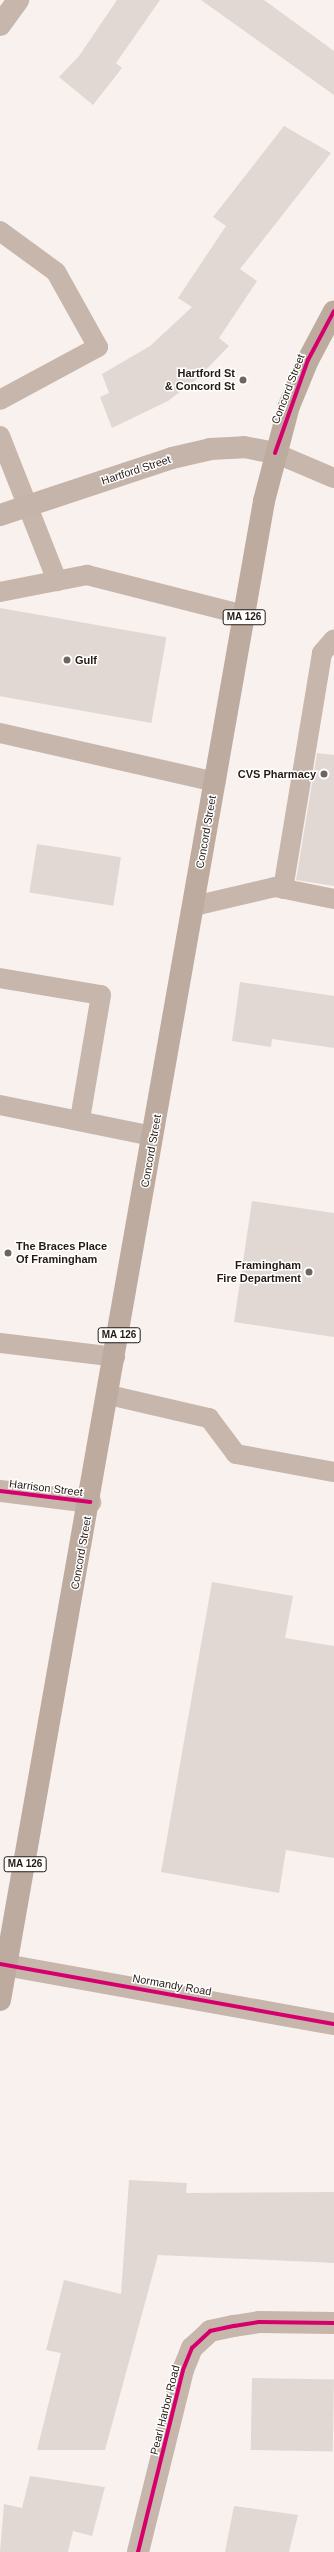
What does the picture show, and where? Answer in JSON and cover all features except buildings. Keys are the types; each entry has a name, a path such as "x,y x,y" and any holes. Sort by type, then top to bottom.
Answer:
{"main road":[{"name":"Concord Street","path":"0,2000 3,1964 90,1502 244,615 275,453 308,360 334,311"},
{"name":"Hartford Street","path":"0,515 172,458 210,449 244,447 275,453"}],"street":[{"path":"0,25 18,0"},
{"name":"Harrison Street","path":"0,1491 90,1502"},
{"name":"Normandy Road","path":"3,1964 334,2024"},
{"name":"Pearl Harbor Road","path":"138,2552 183,2370 192,2348 210,2331 234,2326 259,2322 334,2323"}],"lane":[{"path":"0,231 56,272 98,347 0,400"},
{"path":"0,436 57,581"},
{"path":"275,453 334,478"},
{"path":"0,592 88,575 244,615"},
{"path":"283,889 322,653 334,639"},
{"path":"0,733 215,782"},
{"path":"194,906 275,887 334,899"},
{"path":"0,978 101,995 80,1119"},
{"path":"0,1105 80,1119 153,1136"},
{"path":"0,1344 115,1357"},
{"path":"108,1396 209,1418 236,1454 334,1472"}],"cycle path":[{"path":"275,453 308,360 334,311"},
{"path":"0,1491 90,1502"},
{"path":"0,1964 334,2024"},
{"path":"138,2552 183,2370 192,2348 210,2331 234,2326 259,2322 334,2323"}],"place":[{"name":"Hartford St & Concord St","path":"243,380"},
{"name":"Gulf","path":"67,660"},
{"name":"CVS Pharmacy","path":"324,774"},
{"name":"The Braces Place Of Framingham","path":"8,1253"},
{"name":"Framingham Fire Department","path":"309,1272"}]}
